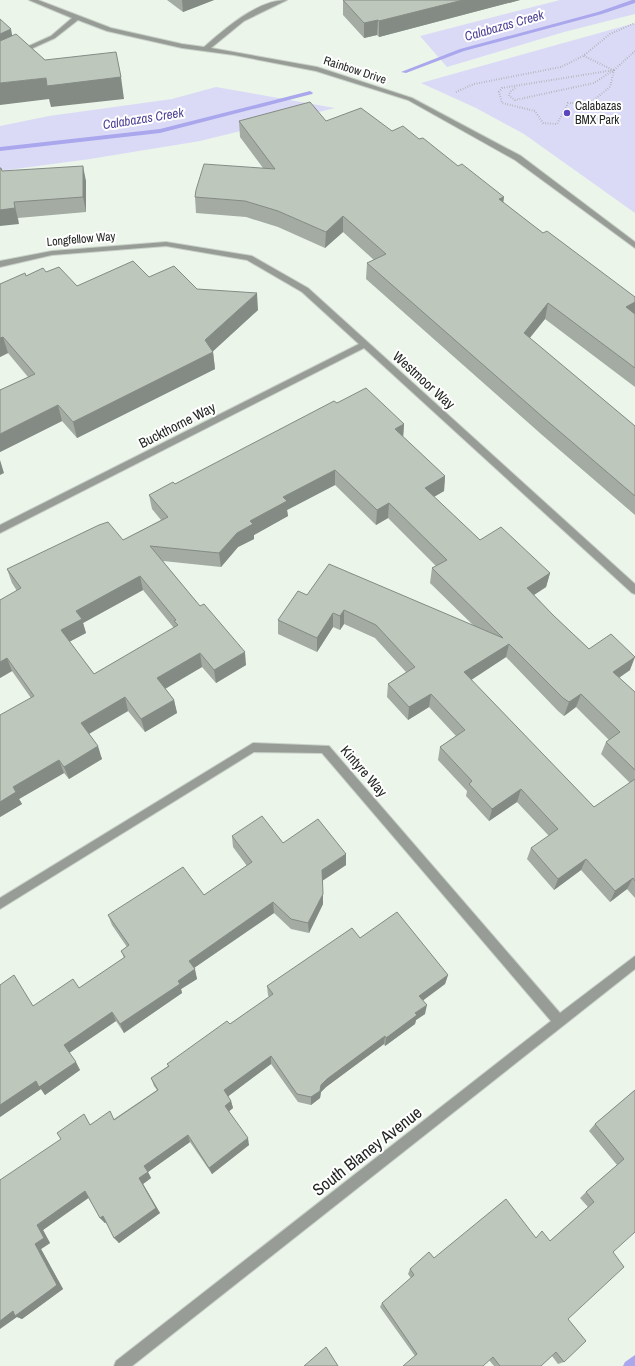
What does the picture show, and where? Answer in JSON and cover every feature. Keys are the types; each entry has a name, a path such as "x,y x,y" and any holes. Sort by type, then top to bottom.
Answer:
{"street":[{"name":"Rainbow Drive","path":"32,0 108,30 182,46 318,69 410,99 518,158 635,246"},
{"path":"264,0 270,5"},
{"path":"206,49 233,25 258,9 284,0"},
{"path":"0,61 53,37 76,18"},
{"name":"Longfellow Way","path":"0,264 52,253 166,244"},
{"name":"Westmoor Way","path":"166,244 249,258 305,290 635,590"},
{"name":"Buckthorne Way","path":"0,529 366,344"},
{"name":"Kintyre Way","path":"0,904 253,747 325,748 559,1021"},
{"name":"South Blaney Avenue","path":"121,1366 635,962"}],"path":[{"path":"456,92 480,83 550,70 573,62 583,56 610,34 635,23"},
{"path":"516,88 510,92 509,96 515,100 594,84 614,70 635,51"},
{"path":"583,56 614,70"},
{"path":"614,70 610,87 590,103 568,103 557,124 543,123 535,111 502,103 499,92 502,88 516,88 614,70"}],"shaded area":[{"path":"560,0 635,0 635,14 564,32 447,67 420,36"},
{"name":"Calabazas BMX Park","path":"635,23 635,213 524,134 476,108 421,83"},
{"path":"216,87 335,108 200,141 90,159 0,171 0,126 49,116 172,99"}],"building":[{"path":"343,0 463,0 379,21 364,23"},
{"path":"0,19 11,29 0,34"},
{"path":"16,34 45,60 116,52 121,77 47,86 46,78 0,83 0,41"},
{"path":"310,102 326,121 361,108 392,131 403,126 419,139 423,138 458,166 462,164 504,197 499,199 543,233 547,231 635,297 635,302 626,307 635,314 635,368 548,303 524,333 635,426 635,496 367,263 386,254 343,216 326,232 278,211 245,201 195,197 204,164 275,169 239,121"},
{"path":"83,166 83,197 14,202 15,208 0,210 0,168 2,171"},
{"path":"133,261 149,277 174,266 197,289 257,293 205,340 213,352 73,422 58,405 0,434 0,390 35,374 3,337 0,338 0,284 25,273 26,276 43,268 46,272 59,267 77,286"},
{"path":"366,388 404,424 395,429 445,476 425,488 480,540 501,527 550,573 527,588 589,649 611,634 635,657 613,672 635,692 635,770 606,742 620,732 581,694 569,702 563,698 509,644 464,672 594,807 635,779 635,881 633,878 615,891 586,859 558,879 531,848 558,829 521,789 492,809 469,784 472,781 440,747 465,730 431,694 409,707 388,684 415,667 376,625 344,610 340,616 333,613 317,638 278,620 298,591 307,595 329,564 503,638 432,568 447,560 389,503 377,510 335,470 283,497 287,501 250,521 253,524 237,533 219,553 150,546 200,606 204,604 245,652 214,670 200,653 157,678 174,700 141,719 125,697 81,723 98,746 64,767 59,760 13,787 16,792 0,802 0,715 34,696 7,658 0,662 0,600 21,588 7,569 108,522 123,540 168,517 149,495 173,482 175,484 334,401 337,403","holes":["140,576 176,620 174,621 178,625 94,674 61,630 82,619 76,611"]},
{"path":"262,816 283,843 318,819 346,854 322,870 323,894 308,923 291,919 273,902 189,961 195,969 178,981 180,984 120,1024 112,1012 64,1045 76,1062 39,1087 36,1081 0,1105 0,985 14,975 33,1006 73,979 79,988 125,957 121,951 129,945 108,915 183,867 204,895 252,862 232,836"},
{"path":"397,912 448,975 419,996 427,1005 415,1013 417,1015 386,1038 385,1036 327,1079 321,1085 320,1091 311,1097 297,1094 271,1056 224,1090 231,1101 225,1106 248,1138 209,1168 188,1135 144,1166 148,1172 139,1178 156,1208 114,1238 103,1216 100,1218 85,1191 37,1225 44,1238 35,1244 57,1285 15,1316 13,1311 0,1321 0,1180 61,1139 57,1133 84,1114 90,1125 110,1111 114,1120 158,1090 151,1078 169,1066 167,1064 227,1021 230,1024 273,994 267,986 352,928 360,938"},
{"path":"635,1090 635,1232 613,1252 624,1267 568,1319 586,1341 564,1362 556,1352 541,1366 500,1366 493,1357 483,1366 403,1366 417,1354 382,1303 414,1275 410,1269 429,1252 434,1258 506,1199 536,1238 542,1231 550,1241 594,1202 586,1192 624,1159 595,1124"},
{"path":"326,1347 338,1366 304,1366"}],"waterway":[{"name":"Calabazas Creek","path":"404,72 462,50 600,13 635,1"},
{"name":"Calabazas Creek","path":"0,149 160,131 310,93"},
{"path":"629,1366 635,1361"}],"place":[{"name":"Calabazas BMX Park","path":"567,113"}]}
